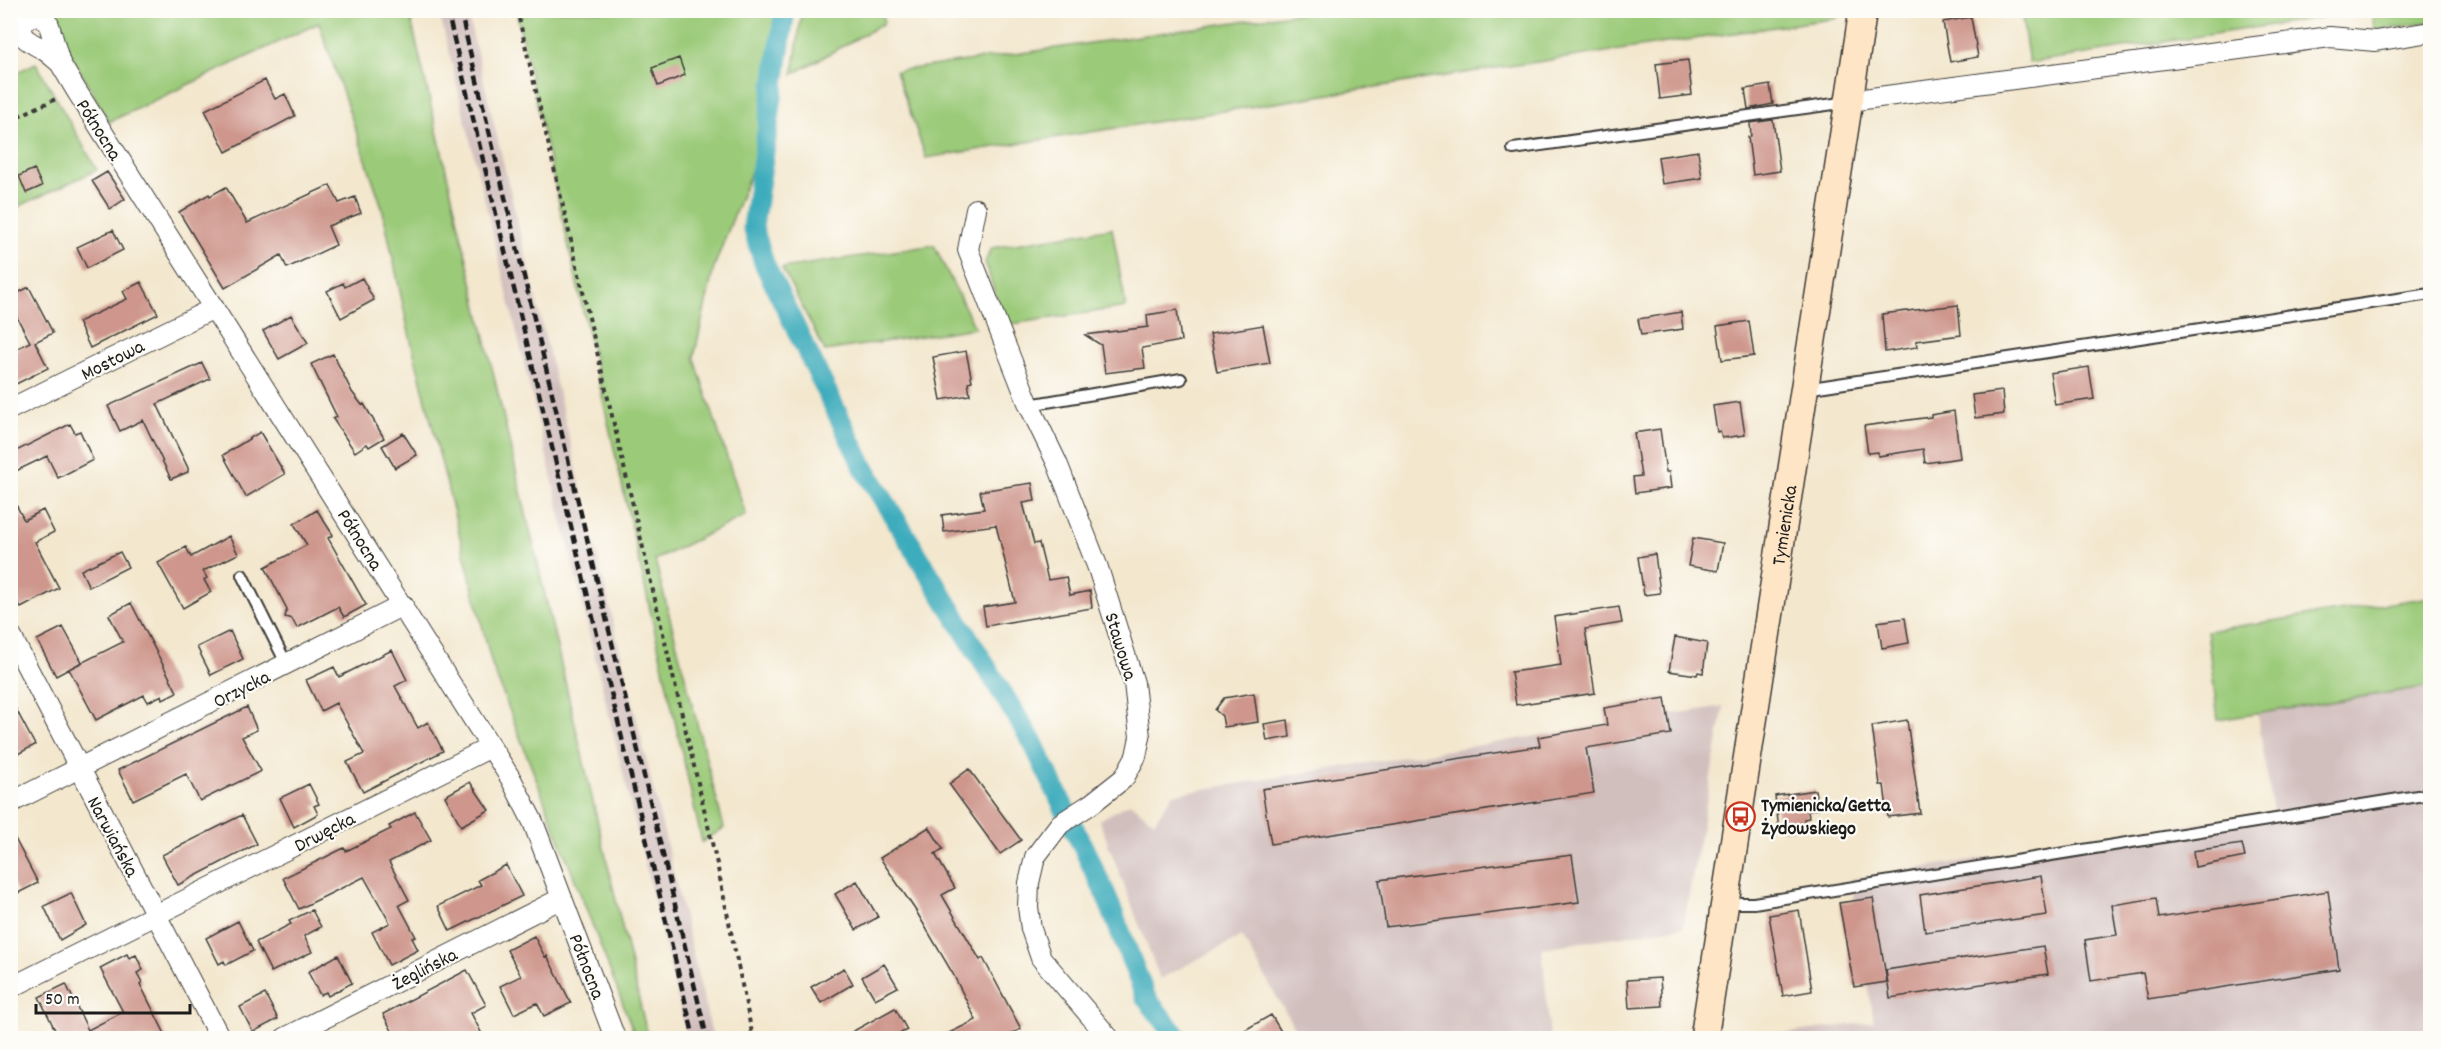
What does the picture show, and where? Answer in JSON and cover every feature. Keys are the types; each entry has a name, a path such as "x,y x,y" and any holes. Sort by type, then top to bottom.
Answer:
{"street":[{"name":"Tymienicka","path":"1704,1038 1863,10"},
{"path":"1849,101 2331,37 2375,41 2430,32"},
{"name":"Północna","path":"60,63 511,779 533,822 615,1038"},
{"name":"Stawowa","path":"976,209 968,250 1029,405 1057,464 1098,568 1134,683 1140,737 1136,756 1124,778 1091,804 1060,824 1035,857 1029,884 1028,907 1031,929 1041,958 1109,1038"},
{"name":"Mostowa","path":"10,409 214,308"},
{"name":"Orzycka","path":"10,803 403,605"},
{"name":"Narwiańska","path":"10,634 220,1038"},
{"name":"Drwęcka","path":"10,988 491,747"},
{"name":"Żeglińska","path":"285,1038 562,898"}],"lane":[{"path":"1513,149 1849,101"},
{"path":"1804,389 2430,294"},
{"path":"1029,405 1181,379"},
{"path":"242,574 287,665"},
{"path":"1725,903 1766,901 2430,795"}],"path":[{"path":"518,10 717,864 753,1038"},
{"path":"10,120 57,99"}],"shaded area":[{"path":"439,11 467,11 713,1038 687,1038"},
{"path":"2430,686 2430,1038 1748,1038 1874,1022 1851,879 2273,812 2257,712"},
{"path":"1724,706 1683,927 1542,948 1550,1038 1300,1038 1242,936 1160,979 1099,820 1130,803 1154,822 1173,794"}],"green space":[{"path":"2021,10 2361,11 2029,63"},
{"path":"47,11 409,11 648,1038 636,1038 492,665 409,333 382,207 319,23 109,122"},
{"path":"516,11 780,11 763,126 754,164 714,267 694,357 746,515 655,560 724,828 702,842"},
{"path":"802,11 882,11 884,23 793,74"},
{"path":"1312,11 1838,11 1837,18 1496,68 926,158 896,71"},
{"path":"2371,11 2430,11 2430,22 2375,31"},
{"path":"36,63 97,170 11,210 11,75"},
{"path":"1112,228 1126,307 1005,325 985,262 992,248"},
{"path":"934,245 975,328 825,351 782,268"},
{"path":"2430,597 2430,686 2218,720 2207,631"}],"building":[{"path":"1971,17 1978,57 1950,62 1943,22"},
{"path":"679,58 685,75 658,86 652,68"},
{"path":"1688,60 1692,95 1660,99 1656,64"},
{"path":"265,80 275,99 285,94 295,116 226,152 205,110"},
{"path":"1770,85 1773,104 1748,109 1745,89"},
{"path":"1773,120 1780,171 1753,175 1748,137 1751,136 1750,123"},
{"path":"1698,151 1702,178 1662,184 1658,157"},
{"path":"34,169 42,186 26,193 19,176"},
{"path":"107,172 125,199 110,209 92,181"},
{"path":"330,185 339,203 355,197 361,213 328,226 336,245 287,268 281,255 225,288 179,212 209,194 210,196 226,187 247,223"},
{"path":"113,230 123,250 87,268 77,247"},
{"path":"362,278 374,300 341,318 327,291 343,283 345,287"},
{"path":"141,282 158,314 90,348 78,322 127,299 123,291"},
{"path":"29,287 53,333 35,342 48,368 10,387 10,352 30,342 10,304 10,297"},
{"path":"1958,305 1961,335 1916,341 1917,347 1885,352 1882,314"},
{"path":"1177,310 1181,341 1142,348 1145,368 1105,373 1101,345 1085,335 1148,327 1147,315"},
{"path":"1681,312 1683,329 1641,335 1638,319"},
{"path":"291,315 308,343 279,359 263,331"},
{"path":"1749,321 1754,356 1722,360 1717,326"},
{"path":"1263,325 1270,363 1217,372 1210,334"},
{"path":"966,351 972,381 968,382 970,395 941,400 933,357"},
{"path":"333,354 352,392 362,405 364,404 384,438 369,447 367,444 355,452 333,419 337,417 311,364"},
{"path":"202,363 210,379 157,404 188,468 188,472 171,479 143,420 120,431 108,406"},
{"path":"2089,367 2094,399 2055,405 2050,373"},
{"path":"2002,391 2004,414 1975,418 1972,395"},
{"path":"1740,402 1745,435 1722,438 1720,431 1717,432 1713,406"},
{"path":"1954,411 1960,458 1925,463 1923,449 1878,456 1878,452 1868,453 1864,426 1931,417 1931,415"},
{"path":"70,424 75,433 80,431 93,460 58,478 47,456 16,471 10,454"},
{"path":"1660,429 1666,472 1669,472 1671,488 1635,493 1633,477 1641,476 1634,433"},
{"path":"260,432 285,474 246,497 223,455"},
{"path":"403,433 417,455 395,468 382,446"},
{"path":"1032,483 1035,501 1023,503 1034,544 1039,543 1048,580 1066,577 1070,595 1090,591 1092,608 986,626 983,607 1015,602 996,525 944,532 942,515 984,509 980,491"},
{"path":"10,493 24,520 43,510 54,532 35,542 59,588 21,608 10,588"},
{"path":"317,510 333,535 328,538 366,605 344,617 338,607 297,628 292,619 285,617 287,609 265,567 307,545 294,524"},
{"path":"229,536 238,554 203,571 207,578 204,580 211,592 183,608 158,563 186,547 191,557"},
{"path":"1693,538 1723,543 1718,571 1688,566"},
{"path":"120,552 128,567 89,587 81,570"},
{"path":"1655,554 1660,593 1644,595 1638,557"},
{"path":"131,603 177,692 163,699 162,695 148,702 144,695 96,720 69,669 123,642 109,615"},
{"path":"1619,607 1622,623 1585,629 1595,693 1516,705 1511,672 1561,665 1554,617"},
{"path":"1905,618 1909,643 1882,648 1878,622"},
{"path":"63,627 82,662 56,676 37,640"},
{"path":"230,631 243,659 211,675 197,647"},
{"path":"1675,637 1707,643 1703,673 1698,672 1697,675 1669,671"},
{"path":"392,650 407,680 395,686 418,728 428,722 443,751 363,792 347,762 364,754 336,703 321,711 306,680 334,667 339,677"},
{"path":"1254,693 1258,722 1224,727 1222,716 1215,710 1224,698"},
{"path":"10,698 35,745 10,758"},
{"path":"1665,698 1671,734 1586,748 1594,793 1271,844 1262,789 1540,746 1538,737 1607,725 1604,708"},
{"path":"247,707 257,730 242,737 261,771 200,801 186,774 133,800 118,770"},
{"path":"1288,720 1290,737 1267,741 1264,724"},
{"path":"1907,720 1920,813 1888,817 1884,785 1880,785 1872,726"},
{"path":"969,769 1021,840 1000,854 949,784"},
{"path":"470,782 489,810 461,826 445,796"},
{"path":"309,784 319,804 314,806 318,814 294,827 280,798"},
{"path":"1815,790 1818,809 1808,810 1809,818 1804,819 1805,826 1779,830 1775,796"},
{"path":"415,812 431,840 389,862 409,900 399,905 416,937 412,938 418,950 389,965 372,932 390,923 364,877 299,909 283,878 344,848 346,851 391,829 389,826"},
{"path":"242,815 257,844 178,885 162,855"},
{"path":"929,827 943,849 935,854 955,888 942,895 980,960 983,958 1021,1029 1003,1038 939,1038 976,1020 953,974 916,911 880,858"},
{"path":"10,829 38,883 18,893 10,879"},
{"path":"2242,844 2245,857 2195,867 2193,851"},
{"path":"1572,855 1579,902 1386,927 1379,880"},
{"path":"506,865 522,896 450,931 438,906 481,885 478,880"},
{"path":"2041,876 2047,915 1925,932 1920,895"},
{"path":"857,881 878,917 856,930 835,894"},
{"path":"2328,891 2339,969 2148,999 2143,973 2091,981 2085,940 2117,935 2112,905 2156,898 2159,918"},
{"path":"71,893 86,925 60,940 44,906"},
{"path":"1873,898 1887,982 1854,987 1839,903"},
{"path":"312,910 321,927 304,936 312,952 271,972 256,942 291,924 289,921"},
{"path":"1799,910 1812,991 1783,996 1769,915"},
{"path":"238,921 253,951 226,965 224,961 219,964 206,938"},
{"path":"534,936 571,1003 544,1016 537,1003 514,1014 500,986 521,976 507,950"},
{"path":"2043,946 2048,974 1890,998 1886,970"},
{"path":"127,954 129,958 136,955 143,970 137,973 142,982 140,984 167,1038 59,1038 39,997 66,984 88,1030 123,1012 100,968"},
{"path":"338,955 352,983 328,996 326,992 320,995 308,972"},
{"path":"884,964 898,987 875,999 862,977"},
{"path":"844,968 853,984 821,1003 811,987"},
{"path":"467,970 486,1005 471,1013 484,1038 396,1038 383,1014"},
{"path":"1660,978 1662,1006 1629,1008 1627,980"},
{"path":"265,994 278,1019 253,1032 240,1007"},
{"path":"895,1008 907,1030 891,1038 841,1038"},
{"path":"1271,1015 1285,1038 1231,1038"}],"waterway":[{"path":"785,10 753,227 764,263 864,468 1033,743 1106,895 1146,998 1178,1038"}],"railway":[{"path":"447,10 694,1038"},
{"path":"460,10 707,1038"}],"place":[{"name":"Tymienicka/Getta Żydowskiego","path":"1740,816"}]}
